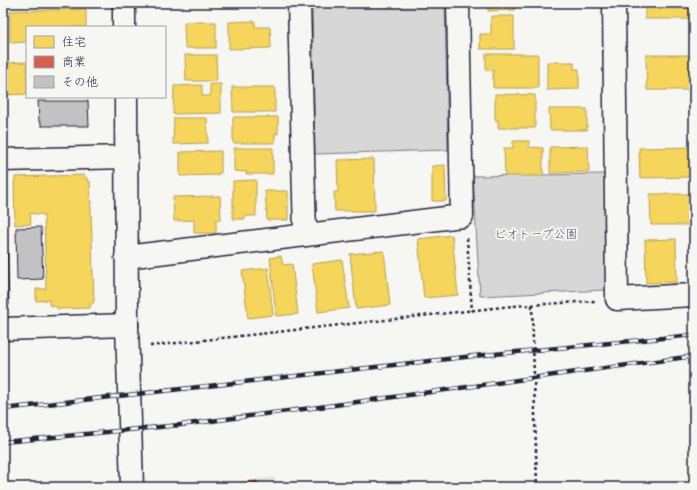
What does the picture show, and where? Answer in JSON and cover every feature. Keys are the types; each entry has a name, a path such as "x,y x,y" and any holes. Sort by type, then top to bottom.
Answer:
{"street":[{"path":"124,3 124,26"},
{"path":"299,3 305,235"},
{"path":"126,257 462,216 458,3"},
{"path":"614,3 617,299 694,295"},
{"path":"126,98 127,325 132,487"},
{"path":"3,160 127,157"},
{"path":"3,329 127,325"}],"path":[{"path":"462,216 466,230 472,311"},
{"path":"152,346 472,311 617,299"},
{"path":"532,305 537,487"}],"shaded area":[{"path":"275,477 276,487 189,487"}],"green space":[{"path":"312,3 445,3 448,150 315,154"},
{"name":"ビオトープ公園","path":"605,174 606,290 480,296 473,176"}],"building: 住宅":[{"path":"488,3 514,3 515,10 488,11"},
{"path":"645,3 691,3 691,19 645,19"},
{"path":"86,9 86,26 26,26 26,42 10,43 10,11"},
{"path":"491,16 514,16 514,49 480,49 480,34 491,34"},
{"path":"255,21 255,27 270,27 271,48 229,49 229,22"},
{"path":"184,22 216,22 216,48 185,48"},
{"path":"486,54 538,54 538,88 493,88 493,70 486,70"},
{"path":"185,55 216,55 217,81 186,81"},
{"path":"646,55 692,55 692,90 647,90"},
{"path":"26,62 26,94 3,95 3,63"},
{"path":"547,62 574,62 574,69 579,69 579,89 547,90"},
{"path":"210,84 221,84 221,113 173,114 174,86 202,85 202,96 210,96"},
{"path":"232,87 275,87 275,112 233,112"},
{"path":"495,94 535,95 535,128 498,128 498,120 495,120"},
{"path":"549,109 587,109 587,130 550,130"},
{"path":"233,117 278,117 278,134 275,133 275,143 233,143"},
{"path":"174,118 207,118 208,143 173,144"},
{"path":"513,141 529,141 529,147 543,148 543,176 505,176 504,148 513,148"},
{"path":"588,146 589,172 550,173 550,147"},
{"path":"694,147 694,177 640,178 639,148"},
{"path":"234,148 273,148 273,174 246,174 247,172 234,171"},
{"path":"221,151 221,173 218,173 218,175 180,176 180,152"},
{"path":"374,159 375,211 335,211 334,192 338,192 337,160"},
{"path":"445,165 446,201 432,201 432,166"},
{"path":"84,175 84,177 87,178 87,181 90,181 94,302 90,305 90,308 57,309 57,307 49,305 49,300 36,301 36,289 46,289 44,215 30,213 31,224 15,225 14,181 15,177"},
{"path":"256,180 256,216 245,216 245,219 233,219 233,181"},
{"path":"265,191 288,191 288,220 267,220"},
{"path":"650,194 693,194 694,225 651,225"},
{"path":"220,196 221,220 216,220 216,233 194,233 194,220 174,221 173,197"},
{"path":"452,235 458,295 424,298 418,239"},
{"path":"676,239 677,282 646,283 645,240"},
{"path":"384,251 390,305 356,309 350,254"},
{"path":"281,256 283,265 292,264 298,314 276,316 270,258"},
{"path":"342,260 349,308 318,312 312,264"},
{"path":"268,268 273,315 248,318 242,271"}],"building: 商業":[{"path":"257,481 258,487 219,487"}],"building: その他":[{"path":"38,101 88,101 89,126 41,126 41,122 39,122"},
{"path":"41,227 43,279 17,280 16,228"},
{"path":"3,240 7,240 9,305 3,306"}],"railway":[{"path":"3,409 474,356 694,335"},
{"path":"3,442 180,425 694,356"}]}
